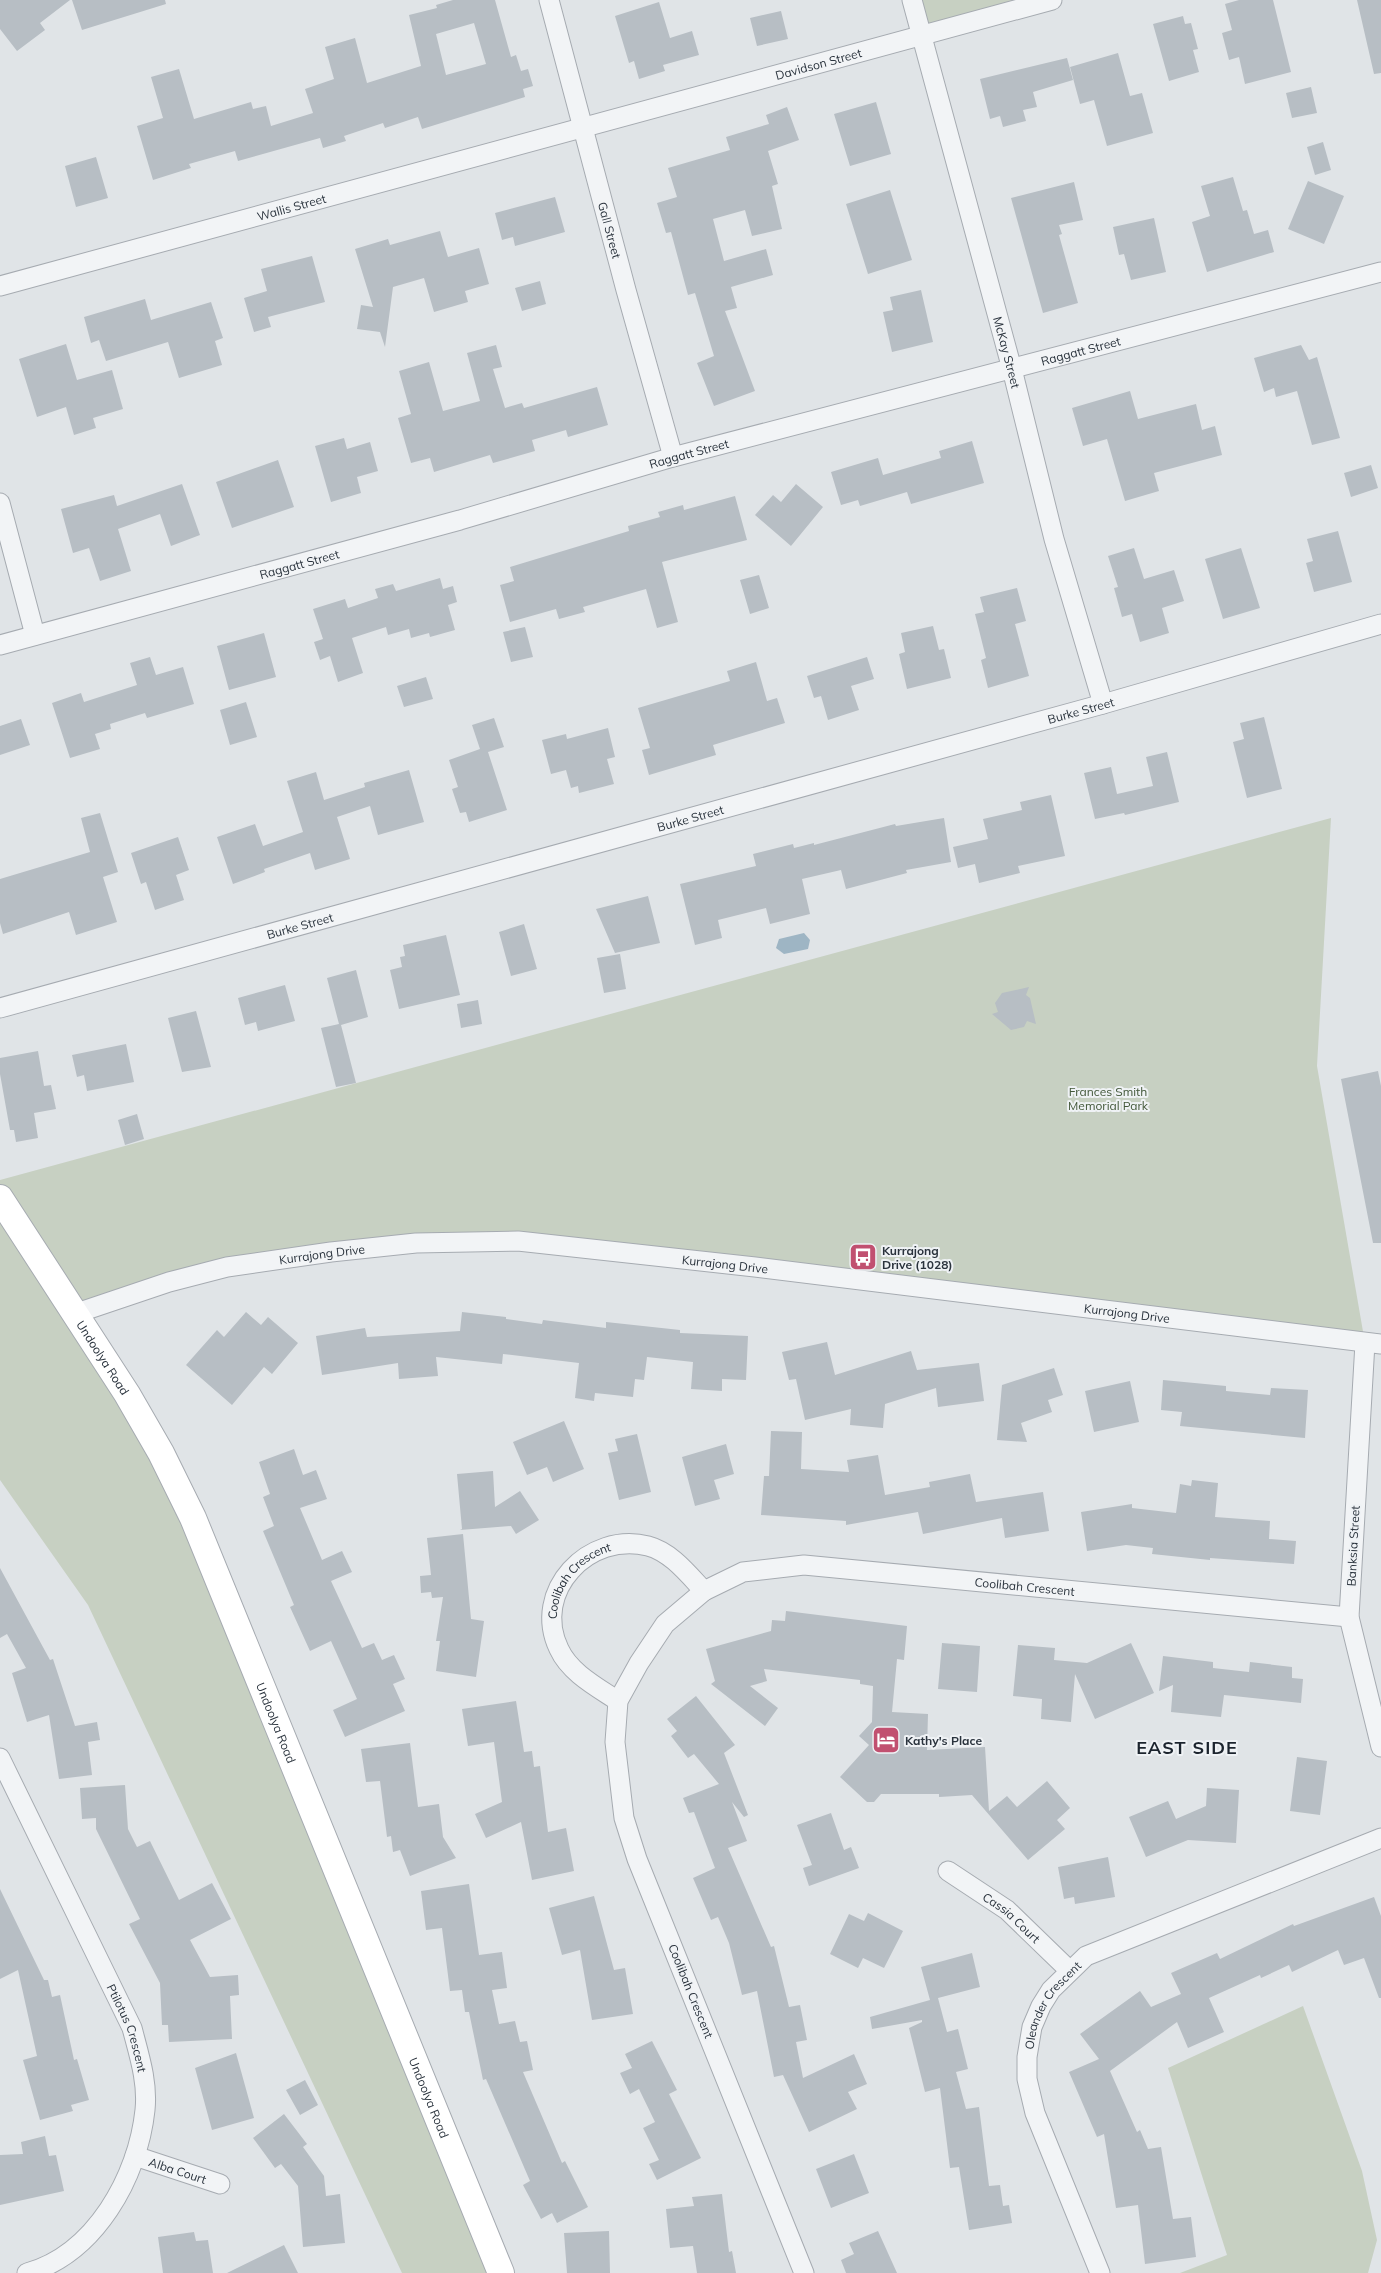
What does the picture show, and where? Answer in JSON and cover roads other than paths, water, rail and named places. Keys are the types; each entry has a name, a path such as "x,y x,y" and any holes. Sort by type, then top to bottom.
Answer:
{"main road":[{"name":"Undoolya Road","path":"0,1198 127,1394 161,1453 193,1518 501,2273"}],"street":[{"name":"Gall Street","path":"549,0 673,457"},
{"name":"McKay Street","path":"912,0 1012,369 1054,539 1103,704"},
{"name":"Davidson Street","path":"583,127 1052,0"},
{"name":"Wallis Street","path":"0,286 583,127"},
{"name":"Raggatt Street","path":"0,645 460,520 673,457 1381,272"},
{"path":"0,503 35,635"},
{"name":"Burke Street","path":"0,1008 1103,704 1381,624"},
{"name":"Kurrajong Drive","path":"74,1314 169,1282 228,1267 331,1252 416,1243 518,1241 755,1267 1373,1343"},
{"name":"Banksia Street","path":"1373,1343 1349,1617 1381,1746"},
{"name":"Coolibah Crescent","path":"618,1701 579,1675 559,1650 553,1629 552,1603 561,1583 578,1561 604,1548 623,1544 649,1546 673,1559 704,1590"},
{"name":"Coolibah Crescent","path":"804,2273 641,1868 624,1818 614,1742 618,1701 666,1624 704,1590 743,1572 804,1565 1349,1617"},
{"name":"Ptilotus Crescent","path":"0,1758 132,2028 144,2071 145,2110 135,2156 118,2194 101,2223 75,2249 42,2269 27,2273"},
{"name":"Oleander Crescent","path":"1100,2273 1035,2113 1027,2079 1032,2027 1041,2006 1051,1990 1069,1970 1086,1956 1381,1838"},
{"name":"Cassia Court","path":"948,1871 1006,1910 1069,1970"},
{"name":"Alba Court","path":"135,2156 220,2184"}],"water":[{"path":"804,933 810,940 808,949 784,954 776,948 779,939"}],"place":[{"name":"Kurrajong Drive (1028)","path":"863,1257"},
{"name":"Kathy's Place","path":"886,1740"}],"district":[{"name":"EAST SIDE","path":"1187,1747"}],"park label":[{"name":"Frances Smith Memorial Park","path":"1108,1098"}]}
